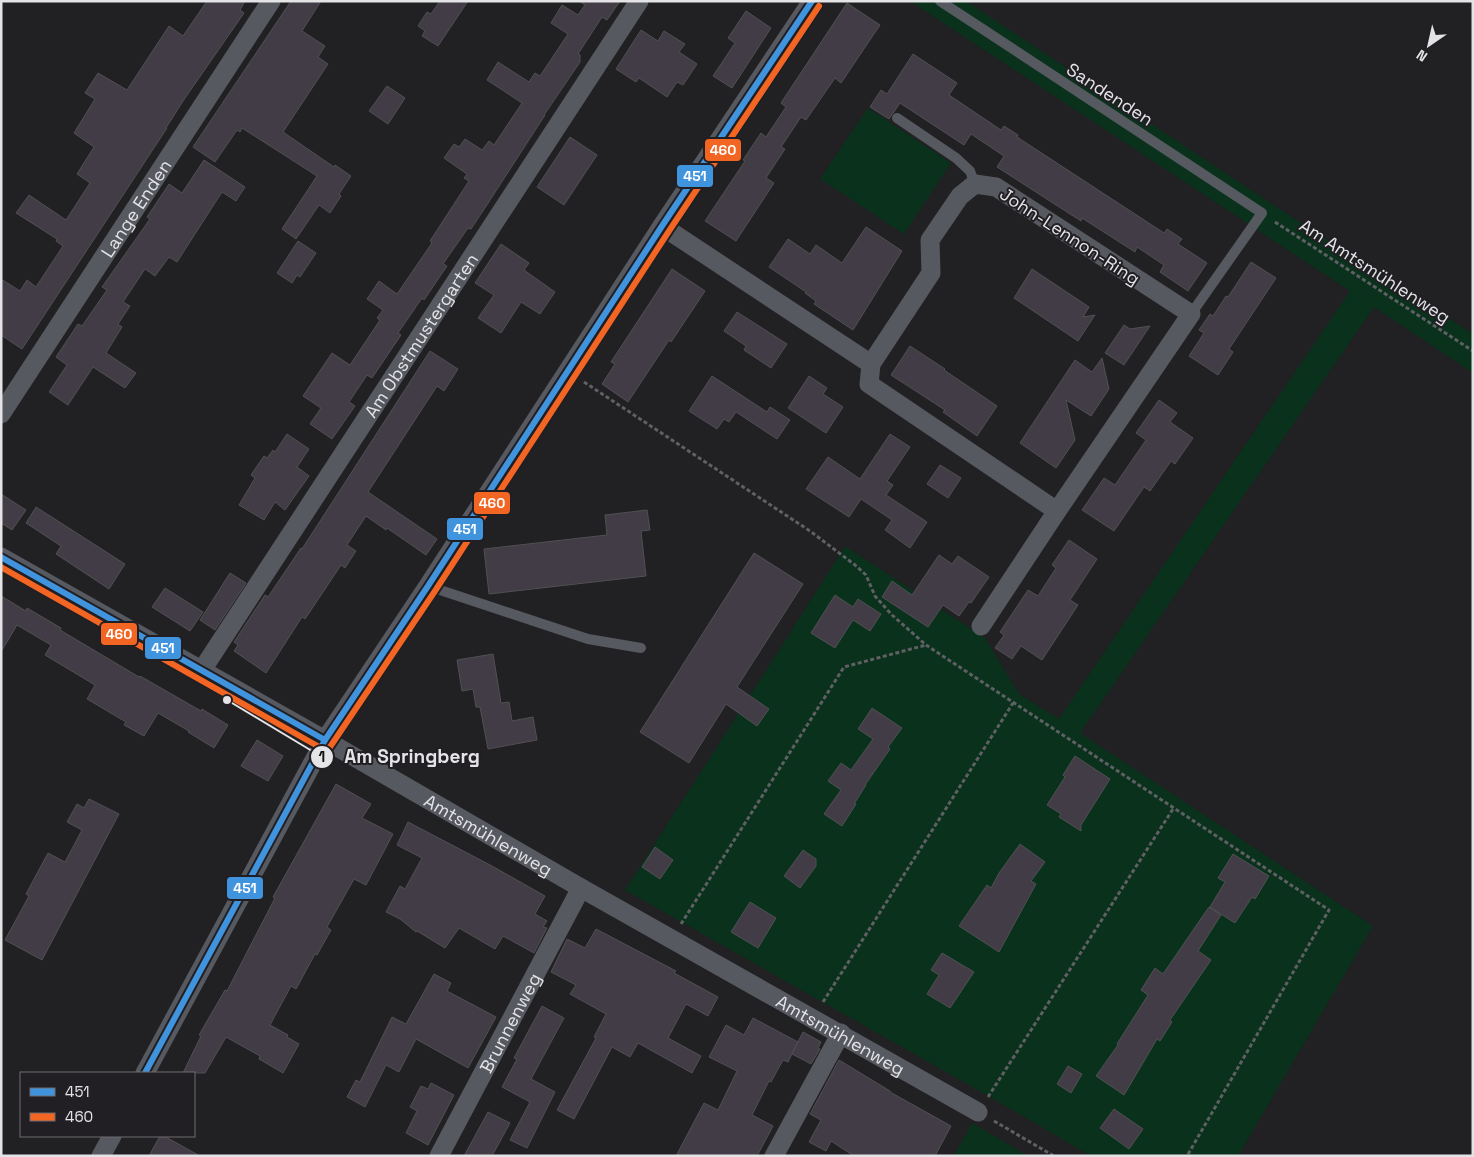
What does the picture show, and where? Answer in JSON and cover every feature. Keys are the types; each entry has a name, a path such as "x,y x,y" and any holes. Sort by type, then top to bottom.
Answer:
{"street":[{"name":"Lange Enden","path":"1,414 272,1"},
{"name":"Am Obstmustergarten","path":"202,670 639,1"},
{"path":"146,1072 325,740 812,1"},
{"path":"975,184 960,196 930,240 931,273 871,364 870,384 1057,511"},
{"name":"John-Lennon-Ring","path":"975,184 996,187 1191,314"},
{"path":"662,226 871,364"},
{"path":"981,626 1191,314"},
{"name":"Amtsmühlenweg","path":"1,556 325,740 580,888 978,1112"},
{"name":"Brunnenweg","path":"439,1156 580,888"},
{"path":"774,1156 841,1034"},
{"path":"101,1156 111,1137"}],"lane":[{"name":"Sandenden","path":"940,1 1262,213"},
{"path":"897,118 956,158 970,171 975,184"},
{"path":"1191,314 1262,213"},
{"path":"428,586 588,639 641,648"}],"path":[{"name":"Am Amtsmühlenweg","path":"1262,213 1473,351"},
{"path":"568,372 810,532 855,565 866,575 875,596 926,645 1329,910 1187,1156"},
{"path":"671,939 844,667 926,645"},
{"path":"813,1018 1013,703"},
{"path":"1054,1156 978,1112 1174,809"}],"green space":[{"path":"910,1 966,1 1269,202 1473,334 1473,373 1374,307 1080,733 1373,926 1238,1156 1091,1156 625,890 845,546 985,638 1019,694 1059,719 1350,291"},
{"path":"868,108 951,163 904,234 820,179"},
{"path":"972,1123 1028,1156 954,1156"}],"building":[{"path":"207,1 245,1 240,10 244,13 183,101 22,349 1,335 1,279 20,291 27,280 36,287 63,246 56,241 57,239 16,213 29,195 66,220 90,183 77,174 94,147 74,133 95,99 85,93 98,73 127,90 169,26 183,36"},
{"path":"291,1 321,1 302,31 325,46 318,57 328,64 283,132 334,167 335,165 351,176 339,194 341,196 330,213 319,205 296,239 282,229 317,176 242,128 240,132 237,130 215,162 193,147"},
{"path":"440,1 468,1 438,46 422,36 425,31 418,26 427,12 431,14"},
{"path":"579,1 620,1 607,20 602,17 578,54 580,55 580,62 471,229 468,228 443,264 447,266 424,300 422,298 398,333 401,335 372,378 367,375 349,402 355,406 332,439 310,424 321,408 303,396 332,353 350,365 380,320 377,318 383,310 367,299 379,281 397,294 432,243 430,241 469,181 464,178 467,174 444,158 454,144 459,147 465,139 482,150 489,141 494,145 522,103 487,80 498,62 529,82 535,73 540,76 568,34 551,23 562,5 578,15 585,5"},
{"path":"847,3 880,25 841,83 835,78 806,120 801,117 781,147 785,149 766,178 774,183 736,241 705,221 745,161 743,160 761,133 766,137 786,107 781,103"},
{"path":"746,11 771,28 732,88 713,76 735,43 728,38"},
{"path":"641,30 658,41 664,31 685,44 679,52 697,64 683,85 677,82 667,97 639,78 636,82 616,69"},
{"path":"913,54 957,83 949,95 1001,130 1004,126 1018,135 1017,137 1164,233 1167,229 1182,239 1178,244 1207,263 1188,291 1160,272 1164,265 1137,247 1135,252 1082,218 1081,221 997,167 1004,156 971,134 964,145 900,103 889,119 870,107 881,90 887,94"},
{"path":"387,86 405,98 388,124 369,111"},
{"path":"570,137 597,155 564,205 537,187"},
{"path":"204,160 245,187 236,201 222,192 177,262 169,257 155,276 145,269 123,302 130,306 118,324 122,327 106,353 136,373 125,388 93,367 68,405 49,392 67,365 56,357 78,324 82,326 107,290 102,287 150,219 147,217 169,184 182,193"},
{"path":"866,227 902,251 853,330 814,304 816,301 806,292 769,267 788,239 810,254 816,245 842,263"},
{"path":"298,241 316,253 300,277 297,275 292,283 277,273"},
{"path":"501,244 529,263 524,270 555,292 540,314 521,302 501,333 478,318 494,295 475,283"},
{"path":"1251,262 1276,278 1229,349 1233,352 1218,375 1189,356 1204,333 1199,330 1210,314 1213,316 1226,296 1228,297"},
{"path":"672,269 705,291 671,342 669,340 628,402 602,384 615,364 611,362"},
{"path":"1032,269 1089,307 1083,317 1095,315 1078,341 1014,298"},
{"path":"737,312 787,344 771,368 744,350 746,346 724,331"},
{"path":"1124,325 1130,329 1150,326 1124,365 1105,353"},
{"path":"910,346 997,406 977,436 943,412 945,410 891,375"},
{"path":"430,351 458,369 444,391 437,386 368,492 437,539 426,555 366,516 347,545 356,551 345,568 341,565 305,619 302,617 266,673 234,651 238,645 234,642 265,595 268,597 302,549"},
{"path":"1102,358 1109,389 1091,416 1066,400 1075,440 1056,468 1020,443 1075,360 1092,372"},
{"path":"712,376 767,412 770,407 790,420 777,439 736,412 729,422 724,419 717,429 689,411"},
{"path":"809,376 827,388 823,394 843,407 826,433 788,408"},
{"path":"1159,400 1177,413 1170,422 1193,438 1175,464 1171,461 1150,491 1144,487 1114,531 1082,510 1104,478 1115,485 1146,440 1136,433"},
{"path":"287,434 309,449 297,467 309,476 285,510 275,502 264,520 239,505 255,478 251,475 264,456 267,458 273,450 275,452"},
{"path":"890,434 910,447 887,481 893,485 886,495 927,522 910,548 885,530 892,520 861,499 849,517 806,489 828,457 860,479"},
{"path":"940,465 961,478 948,498 927,484"},
{"path":"1,494 26,510 12,530 1,523"},
{"path":"36,507 125,564 109,589 56,554 61,546 26,523"},
{"path":"647,510 650,530 641,531 646,576 489,594 484,549 607,535 605,515"},
{"path":"1069,540 1097,559 1070,600 1078,605 1042,660 1021,646 1012,659 995,648 1004,635 1000,632 1028,590 1038,596 1056,568 1052,565"},
{"path":"754,553 803,584 737,687 769,709 757,726 726,704 689,763 640,732"},
{"path":"939,555 952,564 958,556 989,577 971,603 969,602 959,616 943,605 928,627 882,597 892,581 912,595"},
{"path":"230,573 246,583 215,630 200,620"},
{"path":"165,588 203,612 190,631 152,607"},
{"path":"835,595 853,607 858,599 881,614 870,631 853,620 835,648 811,633"},
{"path":"1,596 26,611 27,608 139,677 201,711 202,709 228,725 214,748 158,713 144,736 124,725 126,722 87,699 95,685 45,655 51,645 17,625 1,652"},
{"path":"493,654 501,703 509,702 512,721 533,717 537,740 488,749 480,707 476,707 473,689 462,691 457,660"},
{"path":"872,708 902,728 888,747 890,749 865,785 842,826 824,814 841,790 828,781 841,763 851,770 873,739 858,729"},
{"path":"257,740 283,756 268,781 241,766"},
{"path":"1075,756 1110,779 1081,825 1081,831 1059,817 1061,814 1047,805 1065,777 1063,775"},
{"path":"336,784 371,804 362,818 393,834 366,885 354,879 327,927 331,930 317,955 315,954 296,989 291,986 270,1025 299,1044 283,1073 259,1059 260,1056 226,1037 205,1073 183,1072 201,1036 199,1035 225,990 227,991 275,898 273,897"},
{"path":"89,799 119,814 42,960 5,940 29,896 26,894 48,853 65,862 82,830 67,822 77,804 84,808"},
{"path":"408,822 545,896 535,914 547,921 543,927 547,928 534,953 503,936 495,949 459,928 445,948 386,912 400,886 405,889 422,858 397,845"},
{"path":"1020,844 1045,862 1031,881 1036,884 999,952 959,926 987,885 991,888 999,873"},
{"path":"655,847 673,860 660,879 642,867"},
{"path":"803,850 816,859 816,866 800,888 784,876"},
{"path":"1233,854 1269,876 1255,899 1252,897 1235,923 1210,907 1225,882 1218,878"},
{"path":"750,902 776,918 758,948 731,932"},
{"path":"1209,907 1221,915 1198,951 1211,960 1170,1020 1172,1022 1160,1041 1157,1039 1124,1095 1096,1076 1118,1045 1148,995 1141,990 1155,968 1163,974"},
{"path":"596,929 676,971 674,973 718,997 708,1016 686,1004 668,1038 701,1056 692,1073 638,1043 630,1057 612,1047 574,1119 557,1110 596,1038 594,1037 606,1014 570,994 576,985 551,972 567,939 585,948"},
{"path":"942,953 974,972 950,1008 927,994 939,975 931,970"},
{"path":"434,974 451,983 447,991 496,1017 468,1068 416,1039 399,1072 386,1065 365,1107 347,1097 356,1080 360,1082 392,1017 406,1024"},
{"path":"542,1006 564,1018 531,1079 555,1092 527,1148 510,1140 530,1102 502,1087 517,1059 514,1058"},
{"path":"753,1018 798,1042 788,1062 783,1060 771,1082 769,1081 752,1115 773,1126 757,1156 676,1156 704,1103 718,1110 737,1071 709,1057 726,1025 744,1035"},
{"path":"803,1032 821,1042 818,1048 820,1049 811,1064 792,1054"},
{"path":"839,1060 890,1092 951,1126 935,1156 854,1156 831,1141 826,1151 809,1142 821,1120 810,1114"},
{"path":"1068,1066 1082,1074 1071,1093 1057,1084"},
{"path":"431,1083 454,1095 428,1145 406,1133 417,1111 410,1107 421,1086 428,1089"},
{"path":"1114,1109 1143,1129 1129,1149 1100,1128"},
{"path":"488,1112 510,1123 492,1156 464,1156"},
{"path":"159,1137 166,1137 200,1156 149,1156"}],"transit line":[{"name":"451","path":"146,1072 325,740 812,1"},
{"name":"460","path":"1,567 321,748 330,747 435,591 669,231 819,6"},
{"name":"451","path":"1,557 325,740"}],"place":[{"name":"Am Springberg","path":"227,700"}]}
